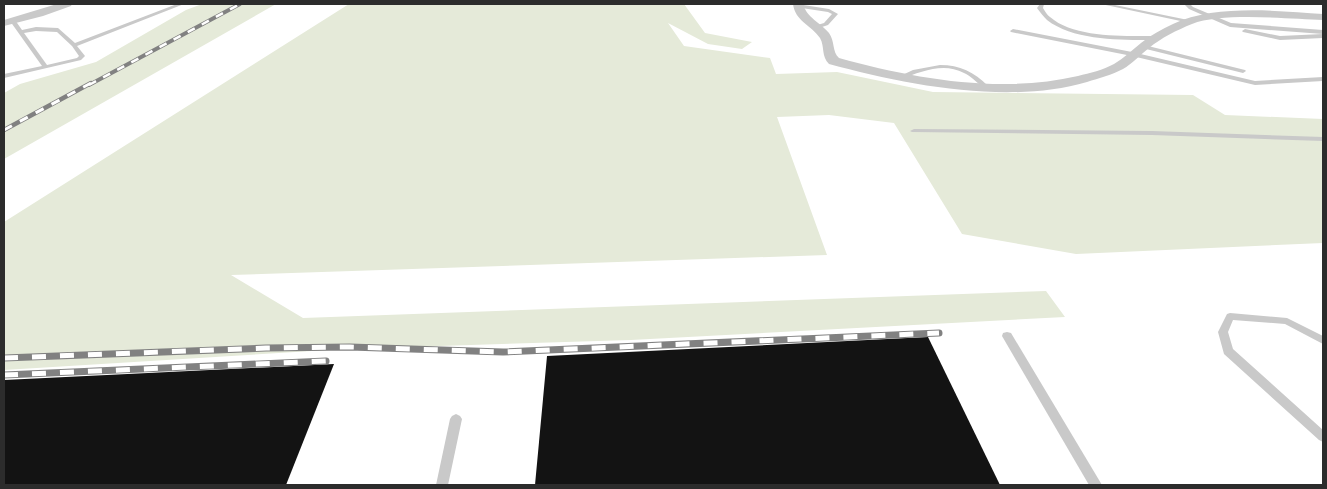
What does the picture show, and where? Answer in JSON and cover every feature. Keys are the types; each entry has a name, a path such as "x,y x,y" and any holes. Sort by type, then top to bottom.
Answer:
{"street":[{"path":"9,23 67,4"},
{"path":"1242,4 1259,16 1277,19 1323,21"},
{"path":"798,5 803,17 826,38 828,55 834,61 926,82 984,86 1033,86 1079,80 1112,70 1125,62 1132,54 1154,38 1190,21 1209,16 1323,17"}],"lane":[{"path":"74,45 181,4"},
{"path":"1042,4 1040,8 1044,15 1070,29 1102,36 1154,38"},
{"path":"1104,4 1190,21"},
{"path":"1187,4 1191,8 1230,25 1271,37 1296,38 1323,34"},
{"path":"798,5 835,14 826,24 816,27"},
{"path":"9,23 21,32 46,67"},
{"path":"1230,25 1323,34"},
{"path":"4,76 46,67 82,56 74,45 58,30 36,28 21,32"},
{"path":"1013,31 1132,54 1256,83 1323,79"},
{"path":"1144,47 1244,71"},
{"path":"914,131 1152,133 1323,139"},
{"path":"1323,340 1287,321 1230,316 1222,332 1228,351 1323,436"},
{"path":"1007,336 1096,485"},
{"path":"442,485 456,419"}],"green space":[{"path":"202,4 276,4 4,159 4,93 20,84 96,62 186,10"},
{"path":"349,4 684,4 705,33 752,42 742,49 708,44 668,23 684,46 770,58 776,74 837,72 933,92 1193,95 1225,115 1323,119 1323,243 1076,254 962,234 894,123 829,115 777,117 827,255 231,275 303,318 1046,291 1065,317 631,340 345,349 4,370 4,222"}],"building":[{"path":"928,337 1000,485 535,485 547,356"},
{"path":"334,364 286,485 4,485 4,380"}],"railway":[{"path":"89,85 240,4"},
{"path":"4,130 91,83"},
{"path":"4,358 266,348 350,347 503,352 939,333"},
{"path":"4,375 326,361"}]}
